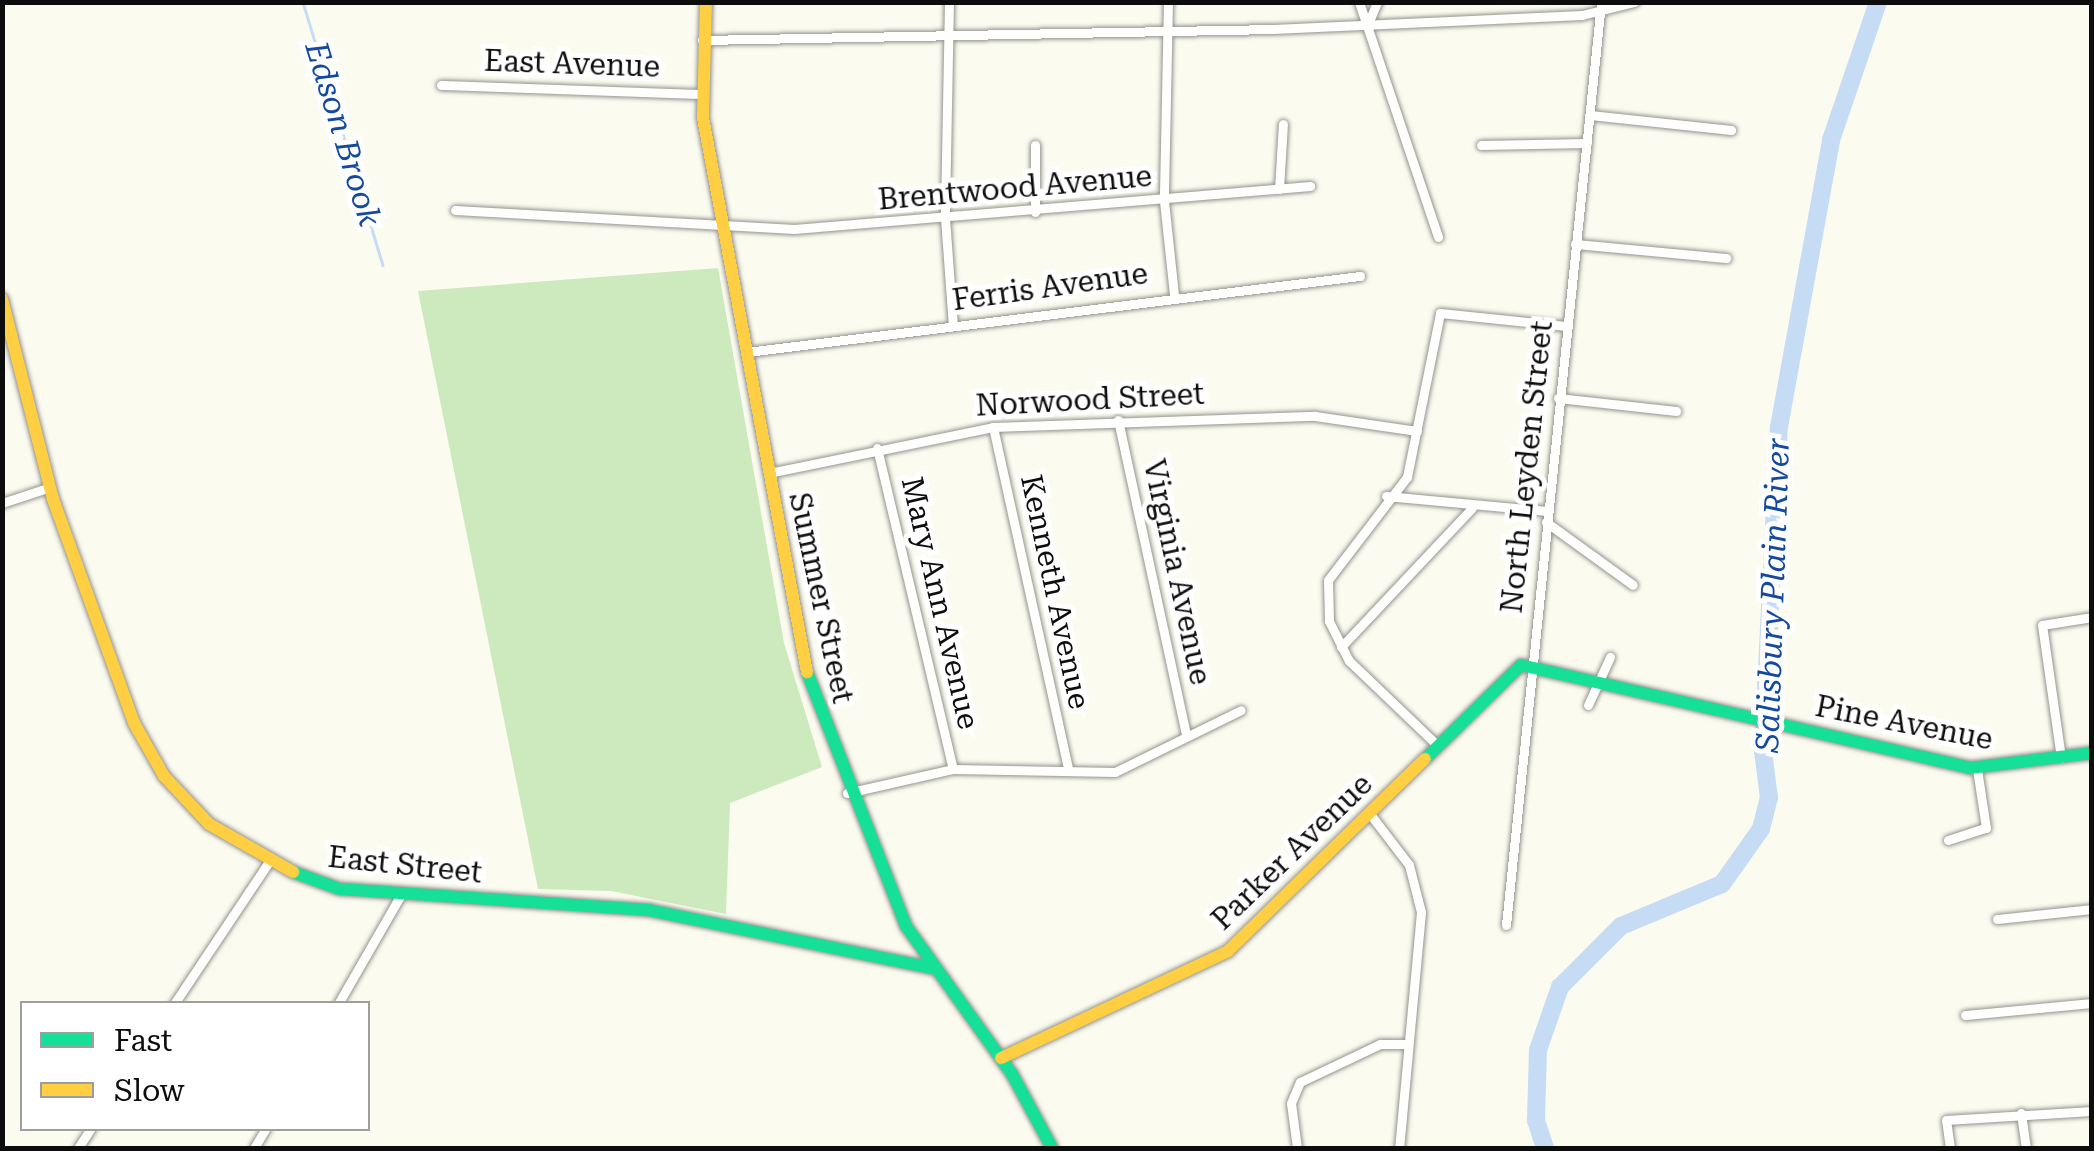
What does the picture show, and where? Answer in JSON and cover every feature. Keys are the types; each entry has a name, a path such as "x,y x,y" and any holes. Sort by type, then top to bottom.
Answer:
{"street":[{"name":"Summer Street","path":"706,2 702,94 723,229 806,673 847,793 901,916 1001,1058 1052,1148"},
{"path":"949,2 944,218 954,326"},
{"path":"1168,2 1164,202 1174,295"},
{"path":"1359,2 1438,237"},
{"path":"1367,26 1377,2"},
{"path":"702,40 1367,26 1634,2"},
{"name":"North Leyden Street","path":"1506,925 1600,8"},
{"name":"East Avenue","path":"441,85 702,94"},
{"path":"1590,115 1731,130"},
{"path":"1278,189 1283,124"},
{"path":"1481,145 1588,143"},
{"path":"1035,145 1036,212"},
{"name":"Brentwood Avenue","path":"455,210 593,212 723,229 1036,212 1310,186"},
{"path":"1575,244 1726,258"},
{"name":"Ferris Avenue","path":"746,352 1174,295 1360,276"},
{"name":"East Street","path":"2,299 50,487 148,751 209,824 268,863 314,882 400,896 649,910 936,969"},
{"path":"1436,744 1341,646 1327,613 1328,580 1386,496 1406,477 1440,313 1566,326"},
{"path":"1558,398 1676,411"},
{"name":"Norwood Street","path":"769,473 993,427 1315,416 1417,431"},
{"name":"Virginia Avenue","path":"1118,420 1186,734"},
{"name":"Kenneth Avenue","path":"993,427 1068,768"},
{"name":"Mary Ann Avenue","path":"877,448 953,769"},
{"path":"2,504 50,487"},
{"path":"1386,496 1547,516 1634,585"},
{"path":"1341,646 1472,508"},
{"path":"2061,758 2042,624 2092,616"},
{"path":"1588,705 1610,657"},
{"name":"Pine Avenue","path":"1532,665 1977,769 2092,754"},
{"name":"Parker Avenue","path":"1001,1058 1228,951 1370,814 1507,672 1532,665"},
{"path":"847,793 953,769 1068,768 1115,772 1241,710"},
{"path":"1948,840 1984,832 1977,769"},
{"path":"1370,814 1408,865 1420,900 1399,1148"},
{"path":"176,1001 268,863"},
{"path":"340,1001 400,896"},
{"path":"1997,919 2092,909"},
{"path":"1965,1015 2092,1003"},
{"path":"1297,1148 1291,1103 1300,1082 1380,1044 1408,1044"},
{"path":"1950,1148 1946,1120 2092,1112"},
{"path":"2021,1114 2026,1148"}],"green space":[{"path":"718,268 784,643 822,767 730,803 726,914 611,891 538,889 418,291"}],"waterway":[{"name":"Edson Brook","path":"303,2 383,265"},
{"name":"Salisbury Plain River","path":"1545,1148 1536,1120 1538,1050 1560,987 1621,926 1722,884 1761,829 1769,798 1763,751 1779,427 1831,140 1878,2"}],"traffic: fast":[{"path":"1425,759 1521,665 1970,768 2092,753"},
{"path":"807,672 906,926 1012,1074 1052,1148"},
{"path":"293,872 340,889 649,910 936,969"}],"traffic: slow":[{"path":"706,2 703,118 807,672"},
{"path":"2,299 53,499 134,723 164,776 209,824 293,872"},
{"path":"1001,1058 1228,951 1425,759"}]}
